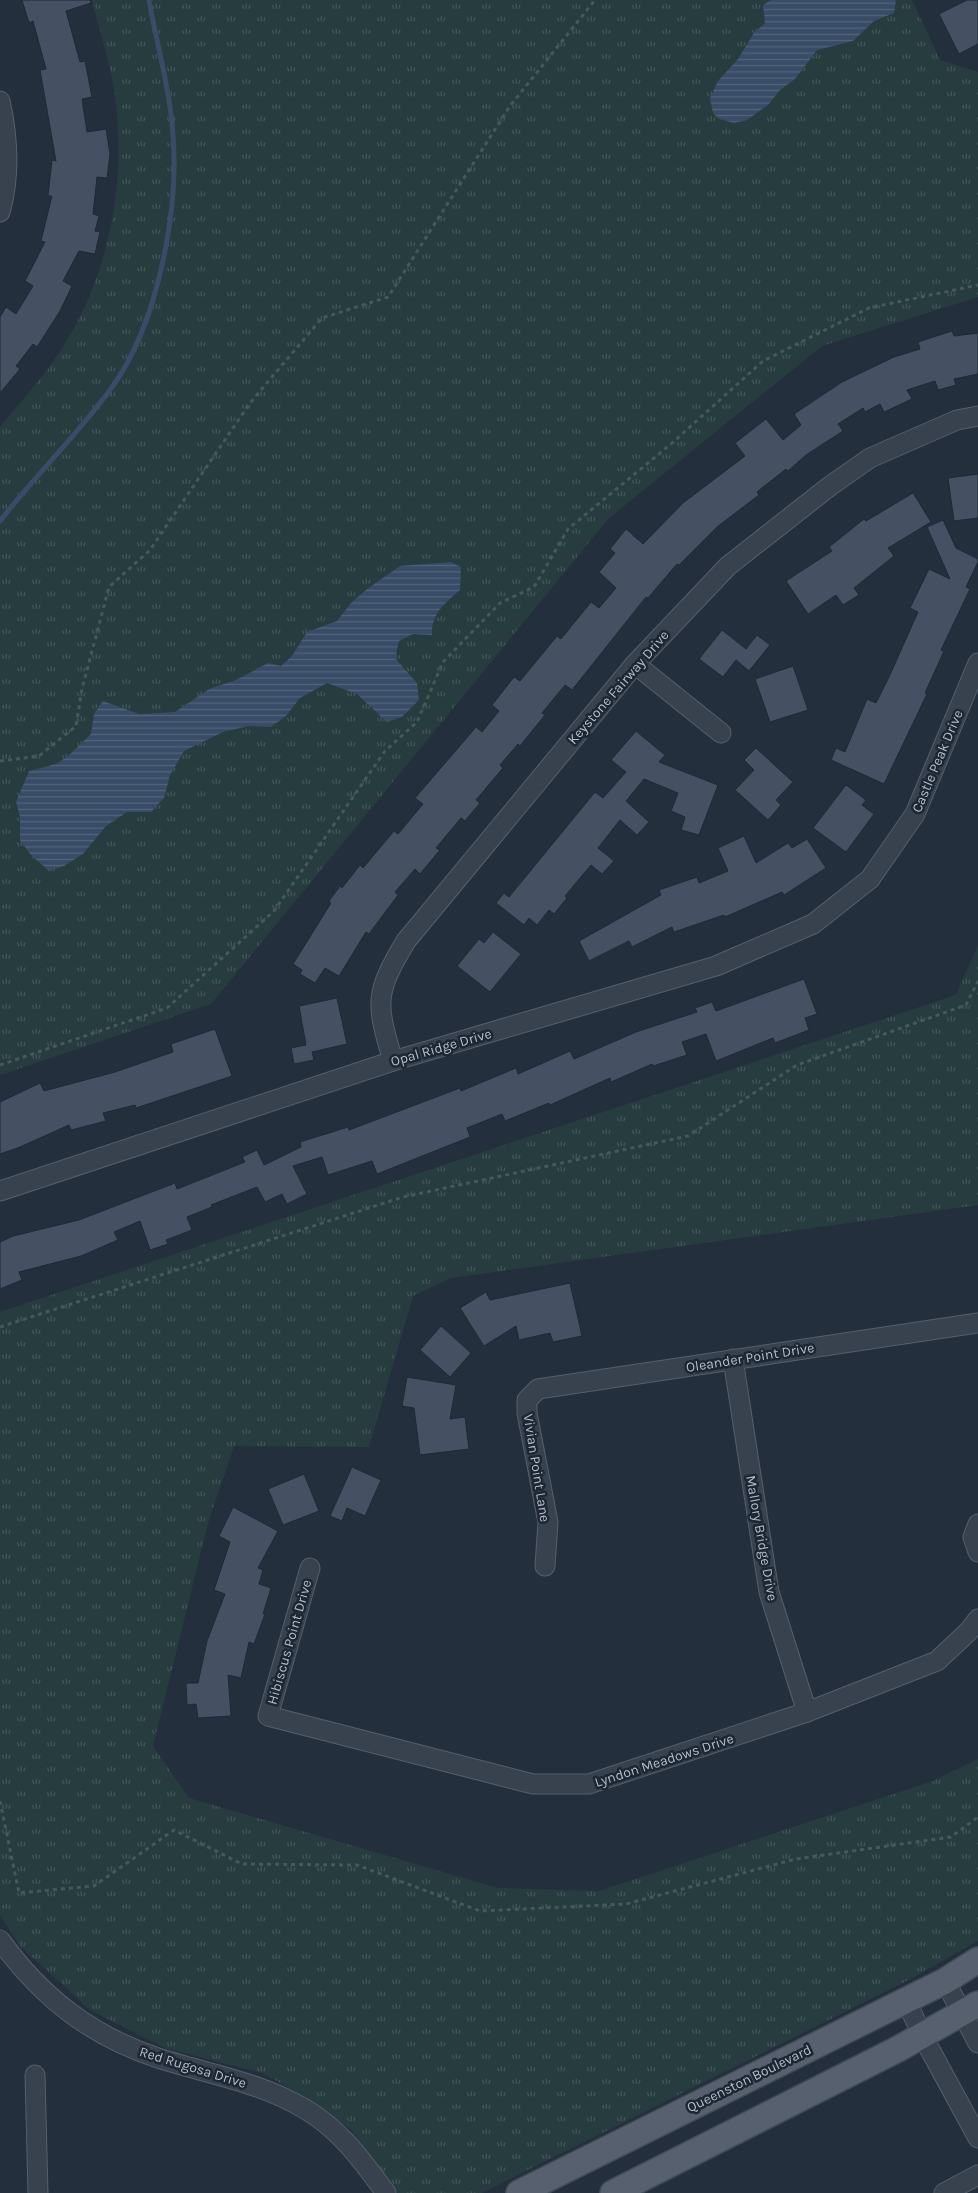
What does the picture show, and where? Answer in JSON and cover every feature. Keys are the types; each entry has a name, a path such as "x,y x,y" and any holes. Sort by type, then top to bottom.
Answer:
{"main road":[{"name":"Queenston Boulevard","path":"519,2193 945,1981 978,1960"},
{"path":"613,2193 970,2009"}],"street":[{"path":"0,101 4,119 7,160 4,198 0,212"},
{"name":"Keystone Fairway Drive","path":"393,1061 382,1023 380,1002 384,981 406,941 635,664 728,566 830,486 870,458 956,420 978,416"},
{"name":"Castle Peak Drive","path":"870,879 915,814 978,663"},
{"path":"635,664 721,733"},
{"name":"Opal Ridge Drive","path":"0,1191 393,1061 716,966 813,924 870,879"},
{"name":"Oleander Point Drive","path":"527,1400 538,1388 978,1323"},
{"name":"Mallory Bridge Drive","path":"733,1359 769,1592 807,1712"},
{"name":"Vivian Point Lane","path":"527,1400 527,1413 548,1522 545,1566"},
{"path":"978,1524 973,1537 978,1552"},
{"name":"Hibiscus Point Drive","path":"268,1716 310,1568"},
{"name":"Lyndon Meadows Drive","path":"268,1716 533,1784 589,1784 706,1747 807,1712 937,1661 978,1620"},
{"name":"Red Rugosa Drive","path":"0,1940 32,1980 64,2009 113,2040 158,2058 260,2087 306,2109 349,2143 386,2193"},
{"path":"945,1981 970,2009 978,2043"},
{"path":"906,2000 922,2035 978,2138"},
{"path":"35,2075 38,2193"},
{"path":"944,2193 978,2174"}],"path":[{"path":"0,761 39,756 76,726 82,689 109,587 150,550 250,403 322,318 388,297 510,106 595,0"},
{"path":"0,1065 167,1008 274,911 384,751 417,722 443,662 500,603 534,587 568,529 671,444 763,361 869,308 978,285"},
{"path":"0,1327 402,1196 688,1136 797,1065 966,1005 978,981"},
{"path":"0,1801 20,1893 94,1886 174,1830 242,1864 357,1865 480,1911 626,1904 796,1859 951,1837 978,1817"}],"green space":[{"path":"92,0 912,0 940,60 978,72 978,297 822,346 609,518 211,1004 0,1075 0,427 55,359 73,329 88,298 100,266 109,233 118,165 118,131 113,84"},
{"path":"978,945 978,1205 451,1278 413,1296 369,1447 234,1446 208,1523 153,1746 189,1798 498,1888 599,1891 933,1781 978,1759 978,1941 903,1983 482,2193 398,2193 349,2128 304,2096 262,2073 165,2048 90,2010 20,1946 0,1915 0,1312 956,995"}],"water":[{"path":"771,0 896,0 894,13 874,21 853,41 817,50 795,79 780,90 768,105 747,120 734,123 719,119 713,113 710,98 718,81 738,59 754,33 765,23 763,5"},
{"path":"451,562 461,567 460,590 444,604 436,615 432,635 413,634 399,641 395,658 417,683 419,700 402,717 387,722 357,694 327,683 300,698 286,716 271,727 249,726 223,732 184,751 170,775 164,798 151,812 127,812 106,826 83,854 64,866 49,871 30,854 20,840 20,817 16,802 29,771 56,764 67,757 91,734 94,714 103,701 139,714 175,712 209,689 236,680 268,663 281,666 292,656 307,632 337,621 351,603 367,589 400,566"}],"building":[{"path":"22,0 90,0 91,3 66,11 80,62 85,61 92,97 82,99 87,132 106,129 110,154 107,178 97,177 93,214 99,216 95,231 100,232 95,254 79,251 63,281 72,286 60,311 37,347 33,344 16,366 20,369 0,393 0,317 6,307 16,314 33,286 25,281 45,242 41,241 52,196 48,196 52,160 56,161 40,70 46,69 33,21 29,23"},
{"path":"967,0 978,0 978,44 959,54 939,14"},
{"path":"952,331 954,336 978,333 978,374 954,379 956,385 938,390 935,381 907,390 912,399 884,412 880,404 865,412 863,408 838,424 843,431 806,455 788,471 786,469 757,492 759,495 717,527 679,565 677,564 648,598 646,597 572,690 565,685 542,713 545,715 520,746 518,744 500,765 503,768 476,800 480,803 465,821 461,818 436,848 440,850 420,874 415,869 395,892 398,895 369,934 366,932 339,976 325,968 315,983 300,974 302,970 293,964 331,903 329,901 340,886 342,888 360,865 363,868 394,831 398,834 423,804 415,798 476,727 482,732 499,711 492,705 514,677 520,681 557,636 561,639 591,602 599,608 616,588 599,572 615,553 610,549 626,529 643,544 683,503 745,456 735,443 766,419 783,440 801,425 794,414 842,382 894,357 920,349 918,342"},
{"path":"978,474 978,518 954,521 948,478"},
{"path":"913,493 931,522 888,548 894,556 854,588 859,595 843,605 836,595 808,614 786,581 832,551 829,547 864,519 866,521"},
{"path":"943,520 956,548 978,559 978,562 966,587 970,589 941,650 944,651 925,693 927,694 884,784 831,760 836,748 845,752 867,699 876,703 918,612 910,608 929,569 950,579 927,527"},
{"path":"722,630 746,649 757,635 770,645 749,671 736,660 723,677 699,659"},
{"path":"793,666 808,710 770,722 755,679"},
{"path":"636,731 665,755 659,762 718,785 699,835 681,830 685,817 671,811 678,793 644,779 626,801 649,822 637,835 620,820 598,848 614,861 602,874 591,865 565,896 567,898 554,914 549,910 537,925 529,918 524,925 496,903 504,893 509,897 595,792 603,798 626,772 611,760"},
{"path":"756,748 793,782 776,800 781,805 768,820 735,790 754,770 744,760"},
{"path":"846,785 866,800 862,805 874,814 846,852 813,828"},
{"path":"744,836 756,863 788,843 792,848 807,839 826,868 784,895 782,892 725,917 724,915 674,932 672,927 632,947 629,941 589,961 579,941 661,895 659,890 697,877 699,883 728,871 718,848"},
{"path":"493,932 521,954 490,992 457,966 479,939 484,943"},
{"path":"804,979 817,1014 805,1018 809,1030 775,1043 773,1038 716,1061 706,1034 682,1042 687,1055 653,1066 652,1064 611,1082 610,1078 550,1105 549,1103 505,1121 502,1114 467,1128 470,1137 377,1174 372,1161 328,1175 322,1157 293,1166 307,1194 287,1204 282,1194 265,1202 257,1187 211,1205 212,1207 187,1217 192,1230 166,1240 168,1244 150,1250 140,1221 114,1232 118,1240 81,1256 19,1272 22,1280 0,1289 0,1242 13,1236 79,1220 175,1183 177,1189 245,1162 242,1157 257,1150 264,1165 301,1147 300,1142 348,1127 349,1130 460,1088 461,1091 516,1068 518,1074 570,1051 574,1059 636,1032 697,1012 695,1008 712,1002 716,1011"},
{"path":"337,998 347,1044 312,1052 314,1060 294,1064 291,1048 306,1045 299,1006"},
{"path":"215,1029 232,1076 136,1108 135,1105 103,1113 106,1121 71,1130 69,1125 0,1154 0,1102 40,1083 44,1091 115,1072 173,1052 171,1044"},
{"path":"570,1283 582,1336 553,1342 550,1333 519,1340 516,1326 484,1346 460,1308 486,1292 490,1300"},
{"path":"441,1326 471,1353 450,1377 420,1350"},
{"path":"407,1377 456,1385 450,1419 465,1417 469,1449 420,1455 414,1408 402,1406"},
{"path":"352,1467 381,1480 365,1516 347,1508 342,1521 330,1516"},
{"path":"304,1474 319,1511 283,1525 268,1489"},
{"path":"233,1507 278,1531 258,1568 263,1570 259,1584 271,1588 263,1614 265,1614 254,1644 249,1642 241,1678 228,1675 231,1716 198,1718 196,1704 187,1705 186,1683 198,1683 207,1641 225,1594 214,1590 230,1542 219,1536"}],"waterway":[{"path":"0,521 110,390 127,363 142,332 154,298 169,226 174,155 168,92 149,0"}]}
